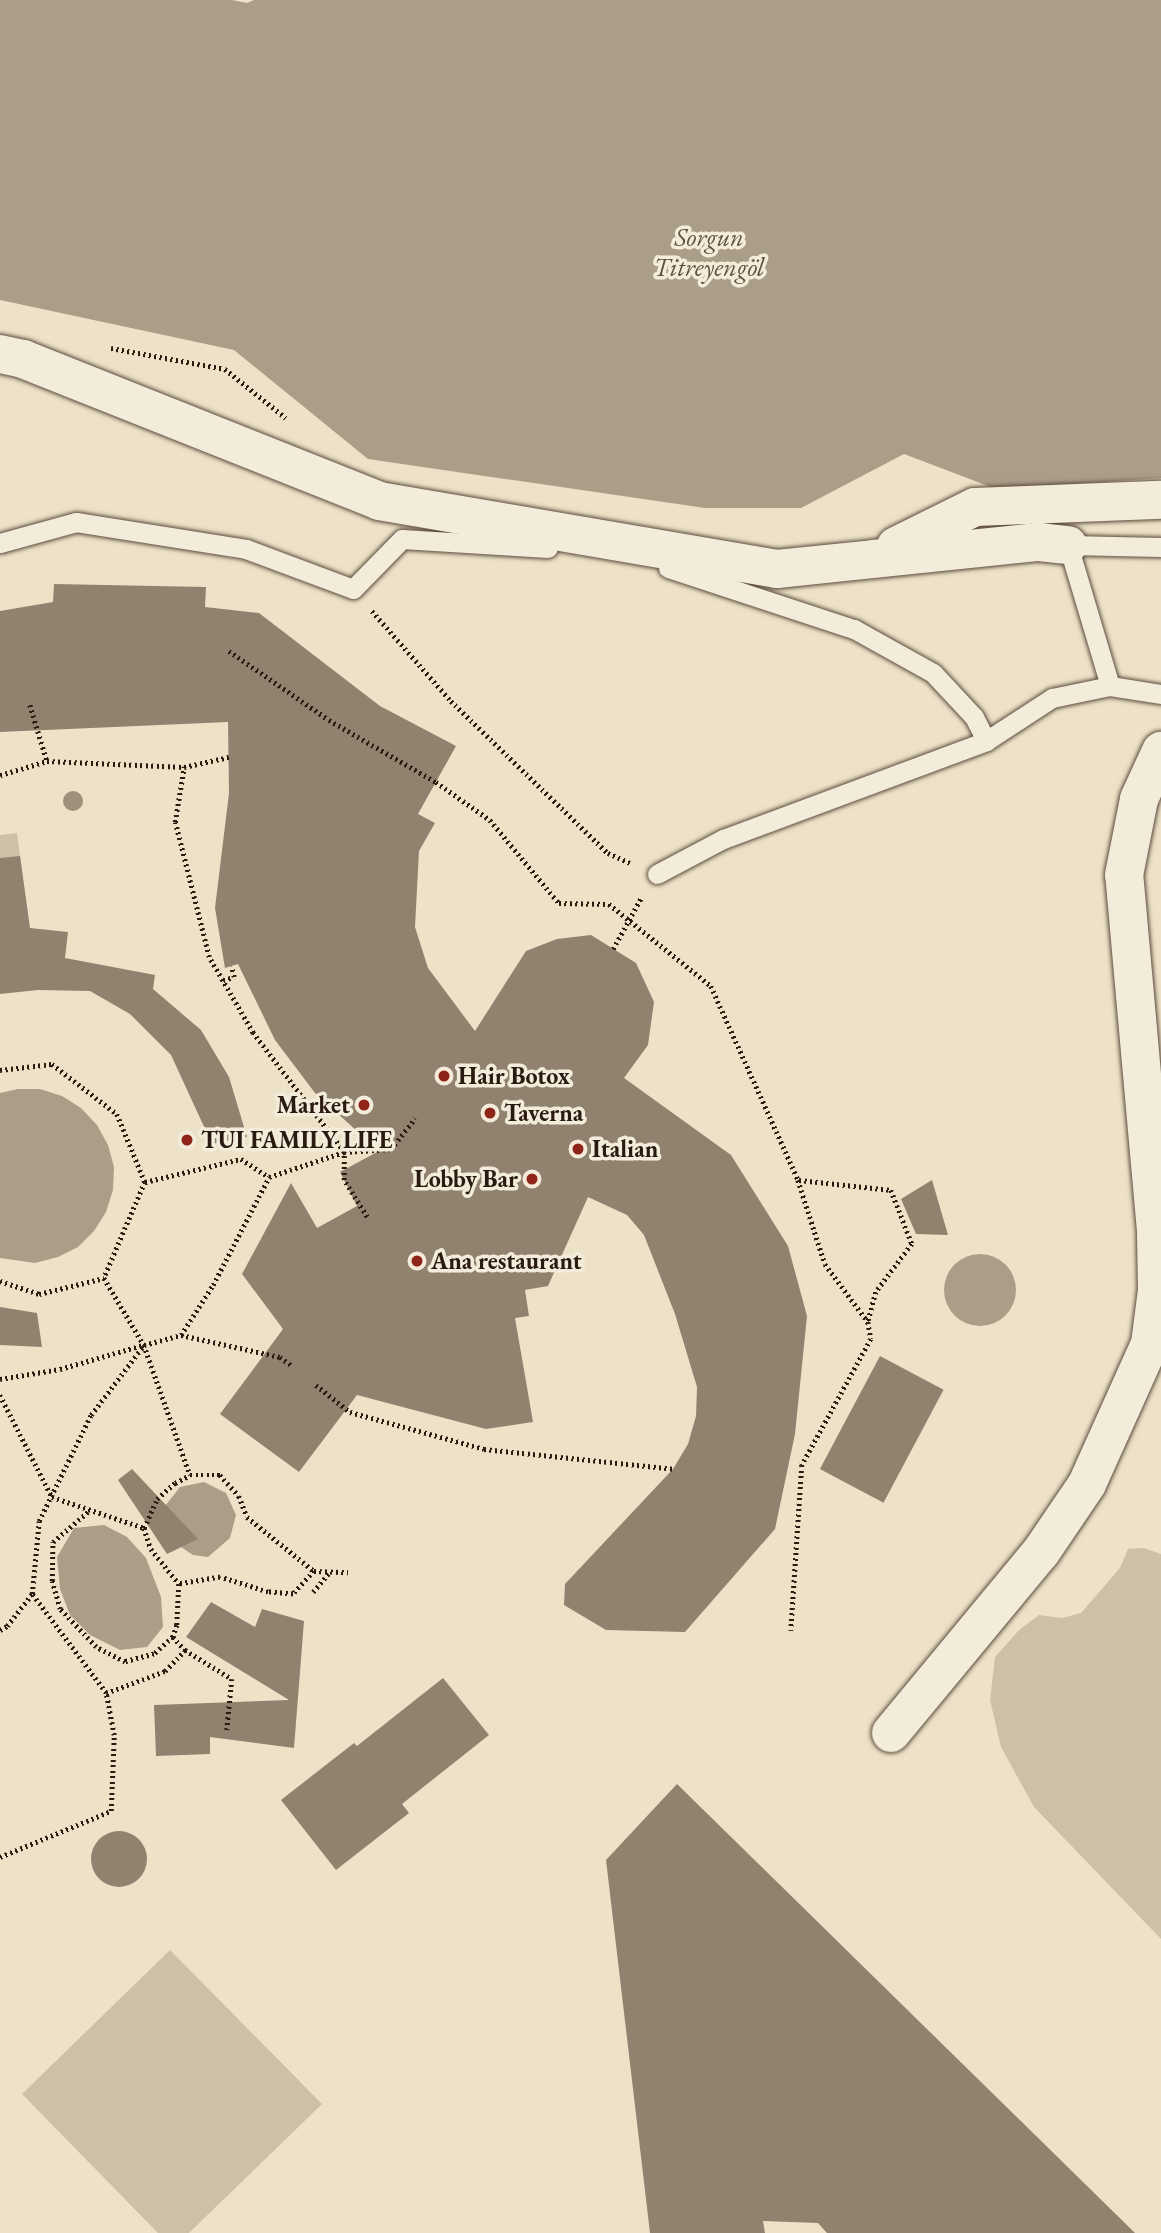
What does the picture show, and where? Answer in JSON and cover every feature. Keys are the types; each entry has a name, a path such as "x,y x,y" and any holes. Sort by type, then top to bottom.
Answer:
{"street":[{"path":"0,354 23,359 379,501 777,569 1039,542 1068,545"},
{"path":"865,560 975,507 1161,500"},
{"path":"891,1733 1041,1552 1079,1495 1123,1408 1150,1344 1157,1290 1156,1231 1124,875 1139,799 1161,751"}],"lane":[{"path":"0,543 76,522 246,549 353,589 402,538 524,545 616,557 693,574 854,629 933,673 974,717 986,741"},
{"path":"1110,686 1068,545 1161,547"},
{"path":"657,874 723,838 986,741 1052,698 1110,686 1161,694"}],"path":[{"path":"106,347 225,369 287,419"},
{"path":"353,589 451,701 608,853 657,874 628,917 613,949"},
{"path":"229,651 329,720 436,782 490,820 559,903 610,904 711,986 798,1180 825,1264 868,1322"},
{"path":"30,705 47,761"},
{"path":"0,775 47,761 184,767 229,757"},
{"path":"184,767 175,822 209,957 253,1033 344,1152 344,1180 367,1217"},
{"path":"223,980 234,977 231,966"},
{"path":"0,1070 52,1064 117,1114 145,1182 104,1278"},
{"path":"181,1335 213,1285 269,1177 344,1152 391,1149 415,1118"},
{"path":"145,1182 241,1159 269,1177"},
{"path":"791,1631 803,1465 871,1339 868,1322 876,1292 912,1244 891,1191 798,1180"},
{"path":"0,1281 39,1294 104,1278"},
{"path":"104,1278 144,1345 190,1475"},
{"path":"0,1379 60,1369 181,1335 280,1357 291,1366"},
{"path":"0,1630 7,1626 32,1594 39,1521 91,1415 144,1345"},
{"path":"316,1385 350,1412 484,1449 673,1469"},
{"path":"0,1395 52,1496 144,1528"},
{"path":"90,1510 53,1542 52,1581 61,1609 96,1647 125,1662 154,1654 173,1637 177,1625 179,1584 151,1549 144,1528 157,1499 190,1475 220,1475 239,1496 247,1517 314,1570 348,1572"},
{"path":"179,1584 220,1577 268,1592 293,1594 314,1570"},
{"path":"313,1592 330,1571"},
{"path":"0,1857 111,1811 114,1735 106,1693 32,1594"},
{"path":"173,1637 186,1650 232,1679 227,1730"},
{"path":"106,1693 165,1671 186,1650"}],"shaded area":[{"path":"17,833 28,916 0,920 0,835"},
{"path":"1144,1548 1161,1554 1161,1939 1034,1807 1001,1747 990,1700 995,1657 1019,1630 1039,1615 1062,1618 1081,1613 1120,1568 1128,1549"},
{"path":"170,1950 322,2104 189,2233 158,2233 22,2094"}],"water":[{"name":"Sorgun Titreyengöl","path":"0,0 232,0 247,3 254,0 1161,0 1161,478 996,489 904,454 801,508 705,508 368,459 234,350 0,300"},
{"path":"18,1089 40,1089 62,1096 81,1108 97,1125 108,1145 114,1167 113,1190 106,1212 94,1231 78,1247 58,1257 35,1263 0,1258 0,1093"},
{"path":"980,1254 1000,1260 1010,1270 1016,1290 1010,1310 1000,1320 980,1326 960,1320 950,1310 944,1290 950,1270 960,1260"},
{"path":"204,1482 226,1493 236,1515 230,1538 208,1557 193,1555 181,1547 189,1540 165,1506 180,1487"},
{"path":"104,1525 127,1537 146,1558 161,1597 163,1627 147,1647 120,1650 90,1635 70,1615 60,1589 57,1557 74,1528"}],"building":[{"path":"54,584 206,587 205,607 259,613 380,706 456,746 418,814 435,823 419,851 415,927 428,968 475,1031 526,951 557,939 591,935 636,963 654,1002 648,1045 624,1078 731,1155 788,1246 807,1316 795,1434 775,1529 685,1632 606,1630 564,1605 565,1584 673,1469 688,1444 696,1416 697,1387 675,1314 644,1235 627,1215 588,1197 548,1286 525,1290 529,1316 515,1318 533,1422 486,1429 357,1395 299,1472 220,1414 283,1329 242,1274 291,1183 317,1228 357,1206 340,1172 379,1151 315,1093 275,1040 238,964 225,968 215,908 229,793 228,722 0,732 0,611 53,602"},
{"path":"20,856 30,928 68,932 65,958 155,975 153,989 201,1030 229,1077 247,1137 212,1144 171,1055 130,1014 90,991 38,990 0,994 0,858"},
{"path":"932,1180 948,1235 916,1234 901,1199"},
{"path":"0,1307 37,1313 42,1347 0,1345"},
{"path":"880,1356 944,1390 883,1503 820,1469"},
{"path":"132,1469 198,1539 167,1554 118,1480"},
{"path":"211,1602 255,1627 262,1609 304,1621 294,1748 210,1737 210,1754 156,1756 154,1705 289,1700 186,1637"},
{"path":"443,1678 489,1735 402,1804 409,1813 336,1870 281,1800 354,1743 357,1746"},
{"path":"677,1784 1135,2233 827,2233 818,2223 763,2221 765,2233 650,2233 606,1860"},
{"path":"113,1831 125,1831 135,1835 143,1843 147,1859 143,1875 135,1883 125,1887 113,1887 103,1883 95,1875 91,1865 91,1853 95,1843 103,1835"}],"place":[{"name":"Hair Botox","path":"444,1076"},
{"name":"Market","path":"364,1105"},
{"name":"Taverna","path":"490,1113"},
{"name":"TUI FAMILY LIFE","path":"187,1140"},
{"name":"Italian","path":"578,1149"},
{"name":"Lobby Bar","path":"532,1179"},
{"name":"Ana restaurant","path":"417,1261"}]}
